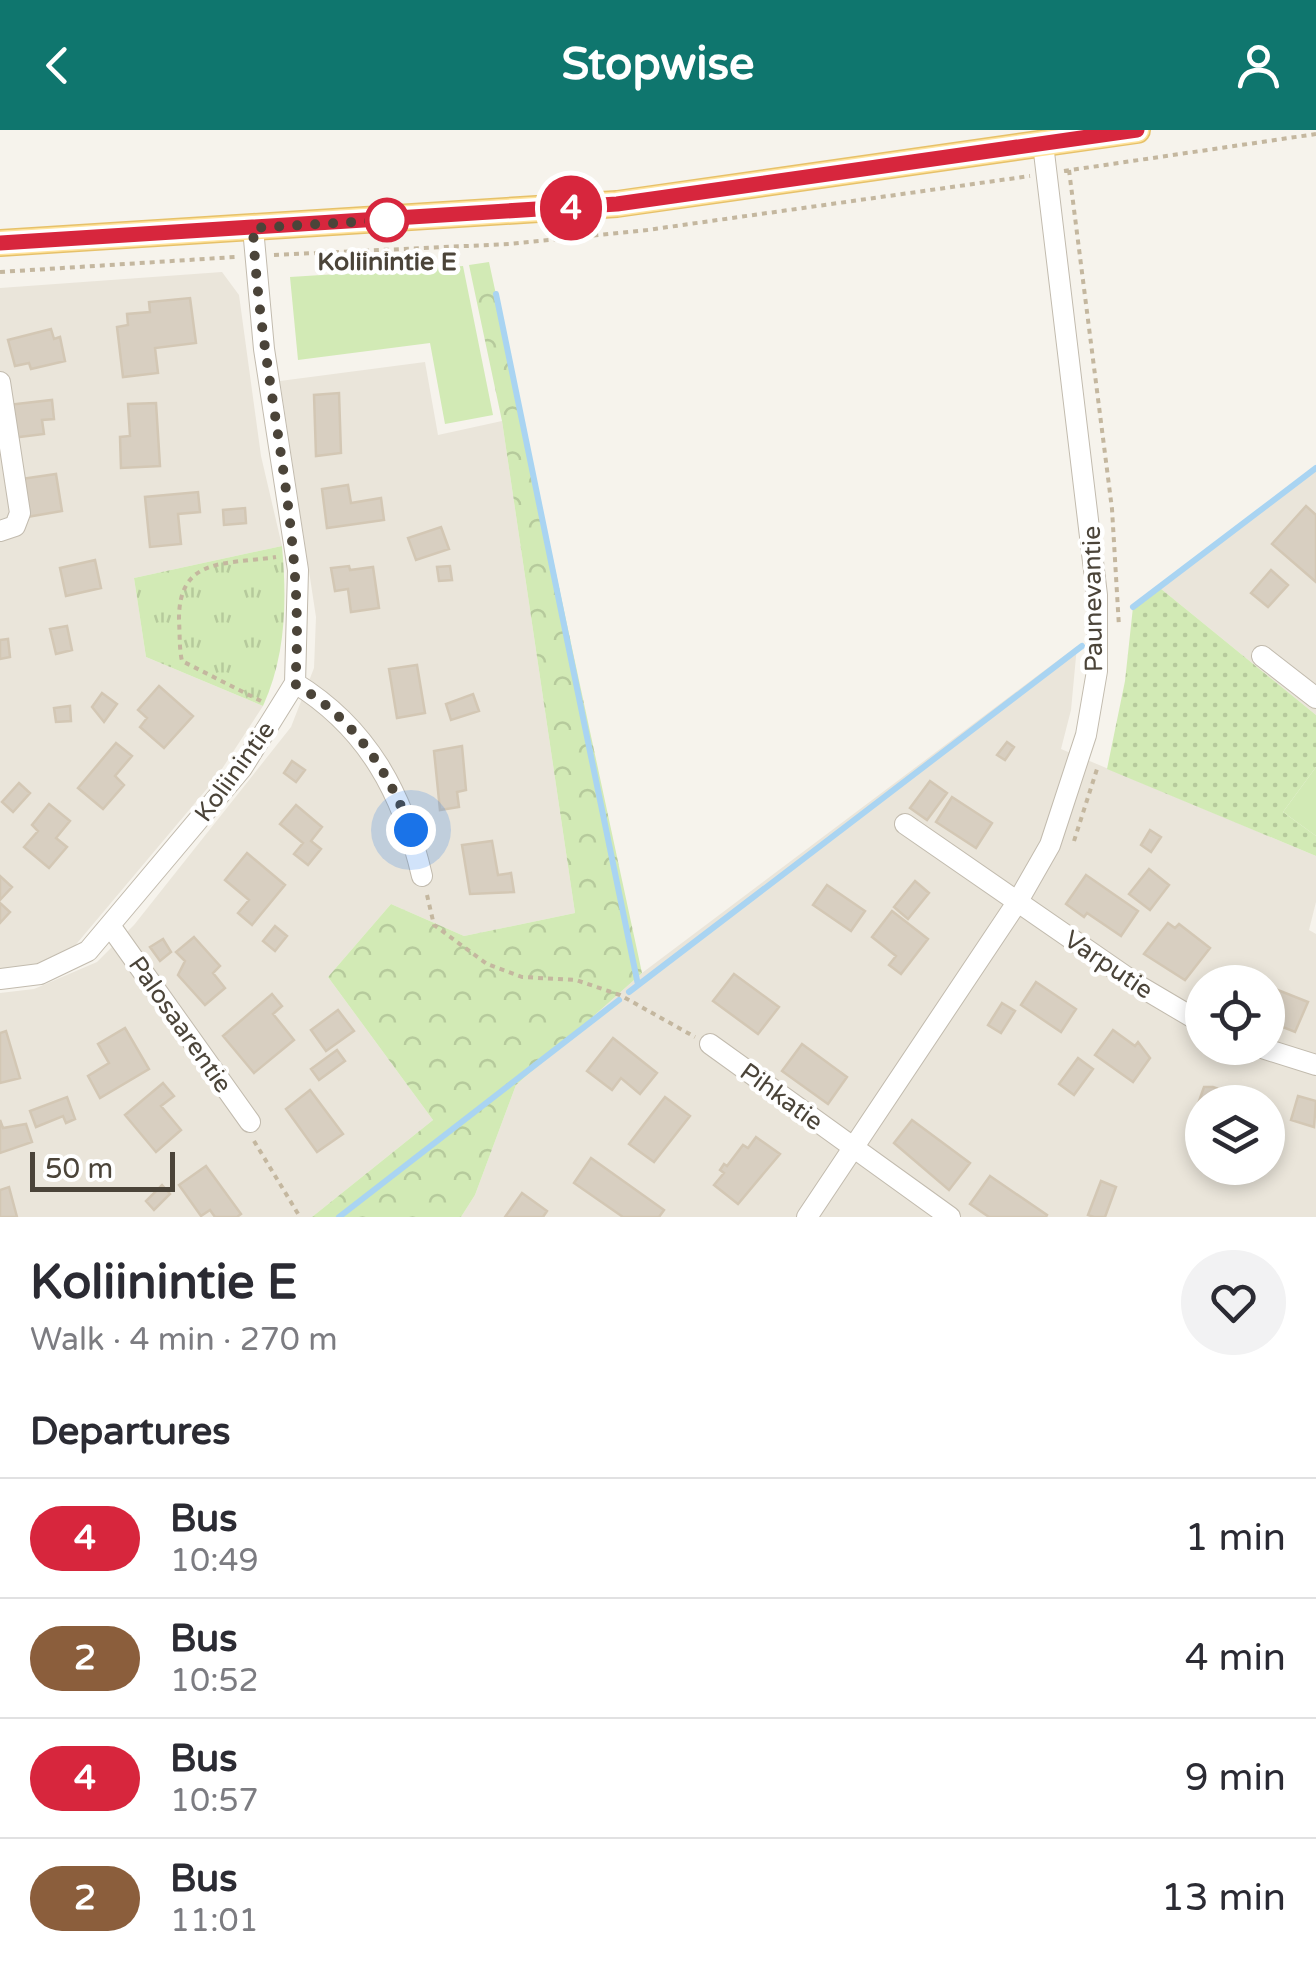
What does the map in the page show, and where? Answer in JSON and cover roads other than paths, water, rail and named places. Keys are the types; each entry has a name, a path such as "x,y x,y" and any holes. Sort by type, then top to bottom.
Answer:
{"main road":[{"path":"0,243 617,204 1137,130"}],"street":[{"name":"Paunevantie","path":"807,1217 1018,901 1050,845 1070,794 1097,671 1097,595 1090,507 1043,144"},
{"name":"Koliinintie","path":"0,980 66,966 88,951 242,768 295,684 299,635 295,554 264,349 253,228"},
{"path":"0,382 20,513 15,526 0,530"},
{"path":"1262,656 1316,698"},
{"path":"295,684 320,699 355,731 392,782 411,830 422,876"},
{"name":"Varputie","path":"905,824 1141,987 1185,1013"},
{"name":"Palosaarentie","path":"111,927 250,1122"},
{"name":"Pihkatie","path":"710,1044 950,1217"},
{"path":"1285,1055 1316,1065"}],"waterway":[{"path":"496,294 638,985"},
{"path":"1133,607 1316,468"},
{"path":"629,992 1082,646"},
{"path":"339,1217 619,1000"}],"place":[{"name":"Koliinintie E","path":"387,220"}]}
